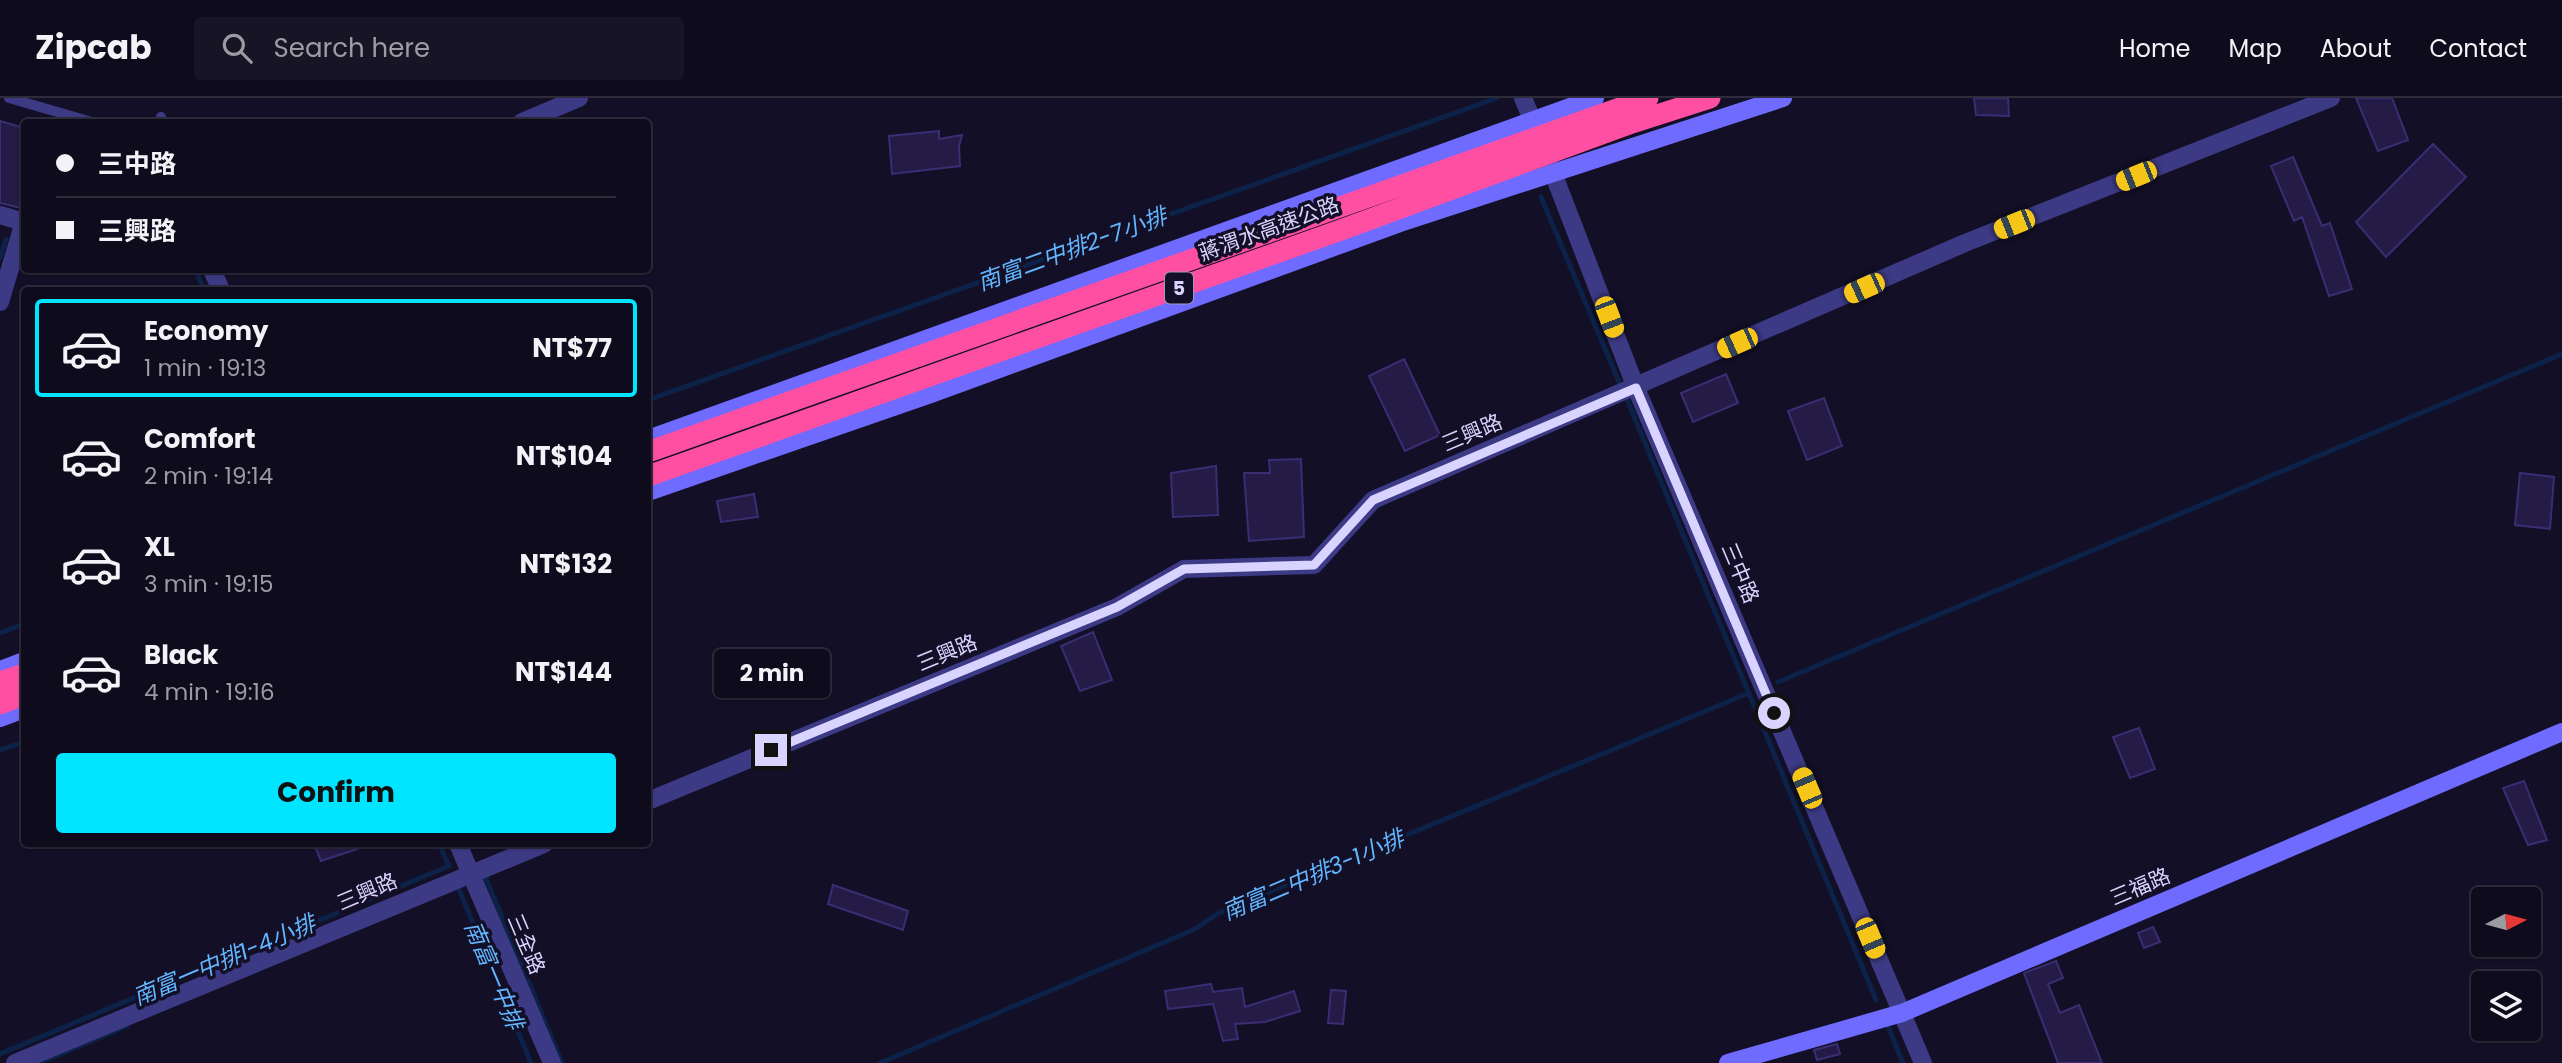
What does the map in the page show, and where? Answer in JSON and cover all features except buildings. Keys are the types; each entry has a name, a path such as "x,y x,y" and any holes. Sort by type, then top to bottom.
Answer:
{"highway":[{"name":"蔣渭水高速公路","path":"651,451 1648,98"},
{"name":"蔣渭水高速公路","path":"651,475 1313,240 1632,122 1710,98"},
{"path":"0,682 21,675"},
{"path":"0,704 21,696"}],"main road":[{"path":"651,438 1595,98"},
{"path":"651,491 931,394 1400,223 1554,175 1783,98"},
{"path":"0,670 21,662"},
{"path":"0,718 21,710"},
{"name":"三福路","path":"1728,1063 1902,1013 2562,732"}],"street":[{"path":"529,119 579,98"},
{"name":"三中路","path":"1523,98 1636,388 1923,1063"},
{"name":"三興路","path":"651,800 1117,607 1184,569 1314,565 1373,500 1965,243 2331,98"},
{"path":"0,215 21,221"},
{"path":"0,302 21,232"},
{"name":"三全路","path":"459,847 552,1063"},
{"name":"三興路","path":"15,1063 536,847"}],"lane":[{"path":"9,98 82,119"}],"waterway":[{"name":"南富二中排2-7小排","path":"651,399 1497,98"},
{"path":"1541,197 1619,382"},
{"path":"0,258 6,239"},
{"name":"南富一中排","path":"197,273 203,287"},
{"path":"1778,682 2562,354"},
{"path":"1626,397 1876,1000"},
{"path":"0,633 21,625"},
{"name":"南富二中排3-1小排","path":"880,1063 1193,930 1219,913 1749,693"},
{"path":"0,750 21,743"},
{"name":"南富一中排1-4小排","path":"0,1054 449,866 440,847"},
{"name":"南富一中排1-4小排","path":"485,876 562,1063"},
{"name":"南富一中排","path":"455,888 458,887 531,1063"},
{"path":"1887,1024 1903,1063"},
{"path":"39,1063 127,1026"}],"route":[{"path":"771,750 1117,607 1184,569 1314,565 1373,500 1636,388 1774,713"}]}
